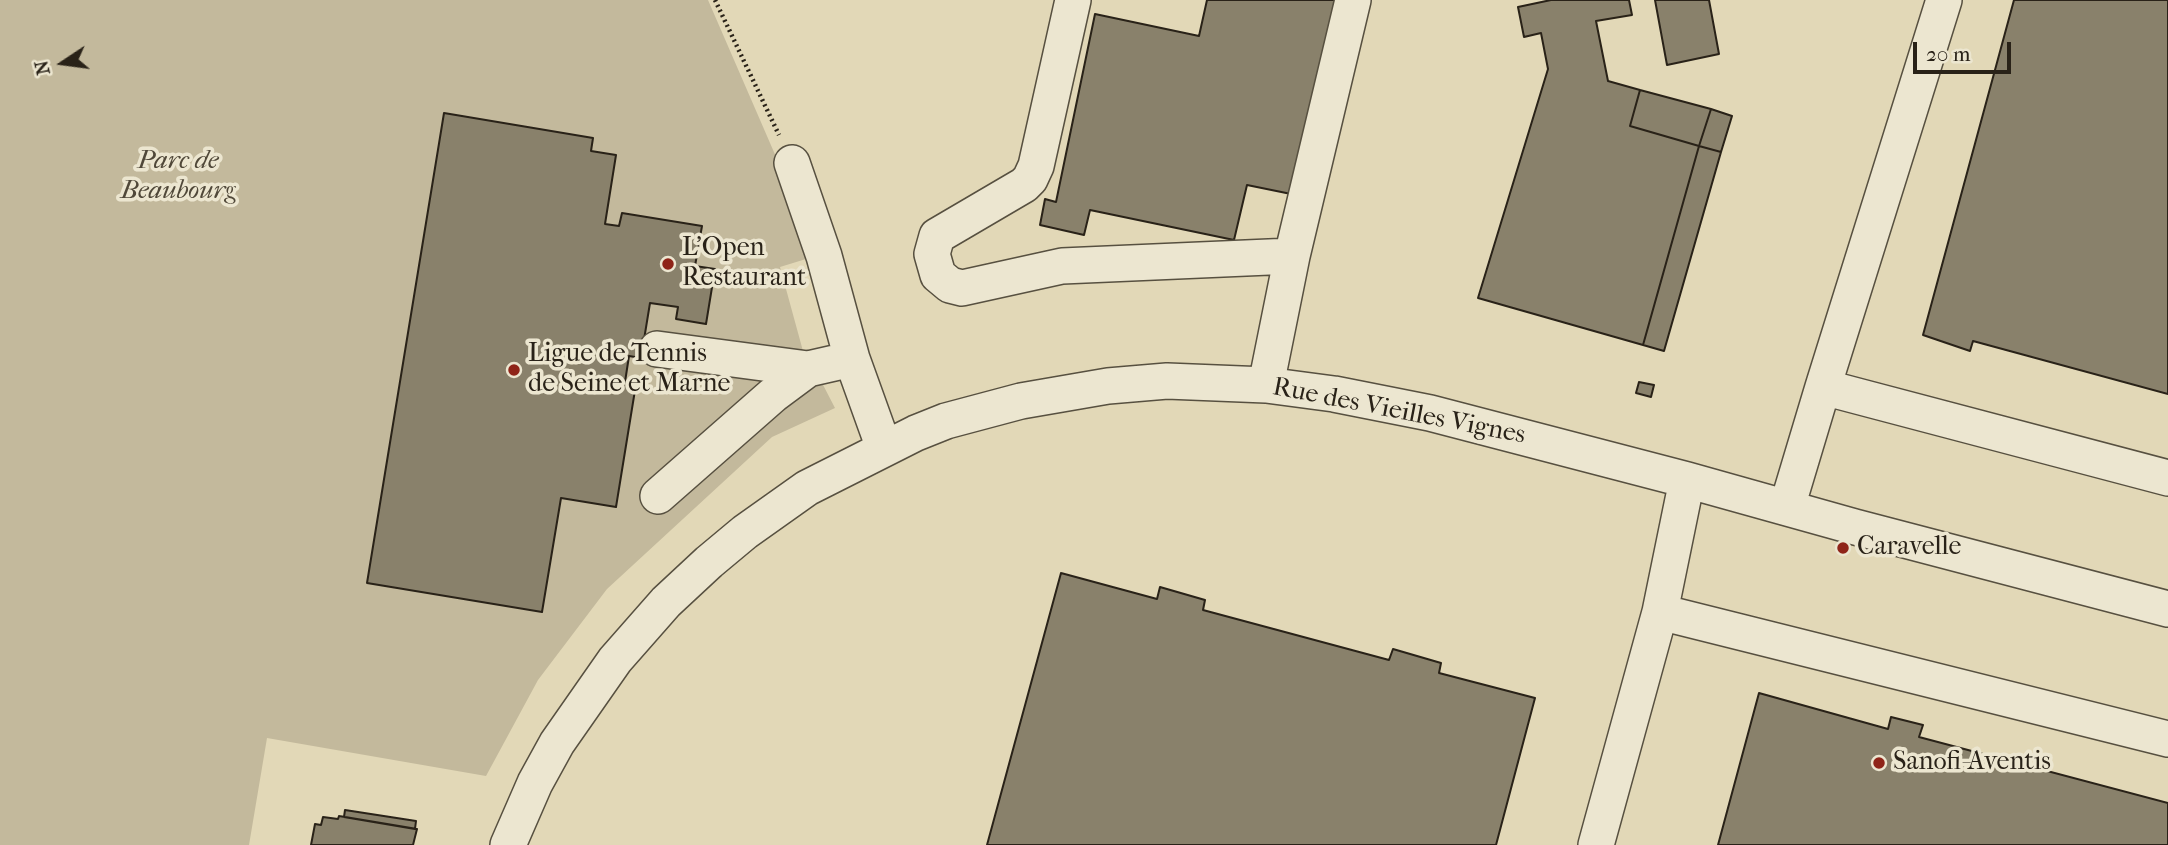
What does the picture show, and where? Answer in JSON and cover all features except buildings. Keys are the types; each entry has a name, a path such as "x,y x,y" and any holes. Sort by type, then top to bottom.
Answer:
{"street":[{"path":"1073,0 1036,166 1030,179 937,236 932,254 938,275 950,285 962,288 1062,266 1292,256"},
{"path":"1266,385 1292,256 1353,0"},
{"path":"1787,507 1944,0"},
{"path":"792,163 824,256 852,359 884,448"},
{"path":"657,349 808,369 852,359"},
{"path":"658,496 808,369"},
{"name":"Rue des Vieilles Vignes","path":"508,845 535,783 557,743 615,660 666,602 709,562 807,488 884,448 946,421 1075,390 1167,381 1266,385 1334,394 1430,413 2168,609"},
{"path":"1823,387 2168,478"},
{"path":"1596,845 1660,612 1688,480"},
{"path":"1660,612 2168,739"}],"path":[{"path":"715,0 792,163"}],"green space":[{"name":"Parc de Beaubourg","path":"0,0 708,0 780,166 806,259 780,267 812,384 821,381 835,408 772,437 607,589 538,680 486,776 267,738 249,845 0,845"}],"place":[{"name":"L'Open Restaurant","path":"668,264"},
{"name":"Ligue de Tennis de Seine et Marne","path":"514,370"},
{"name":"Caravelle","path":"1843,548"},
{"name":"Sanofi-Aventis","path":"1879,763"}]}
